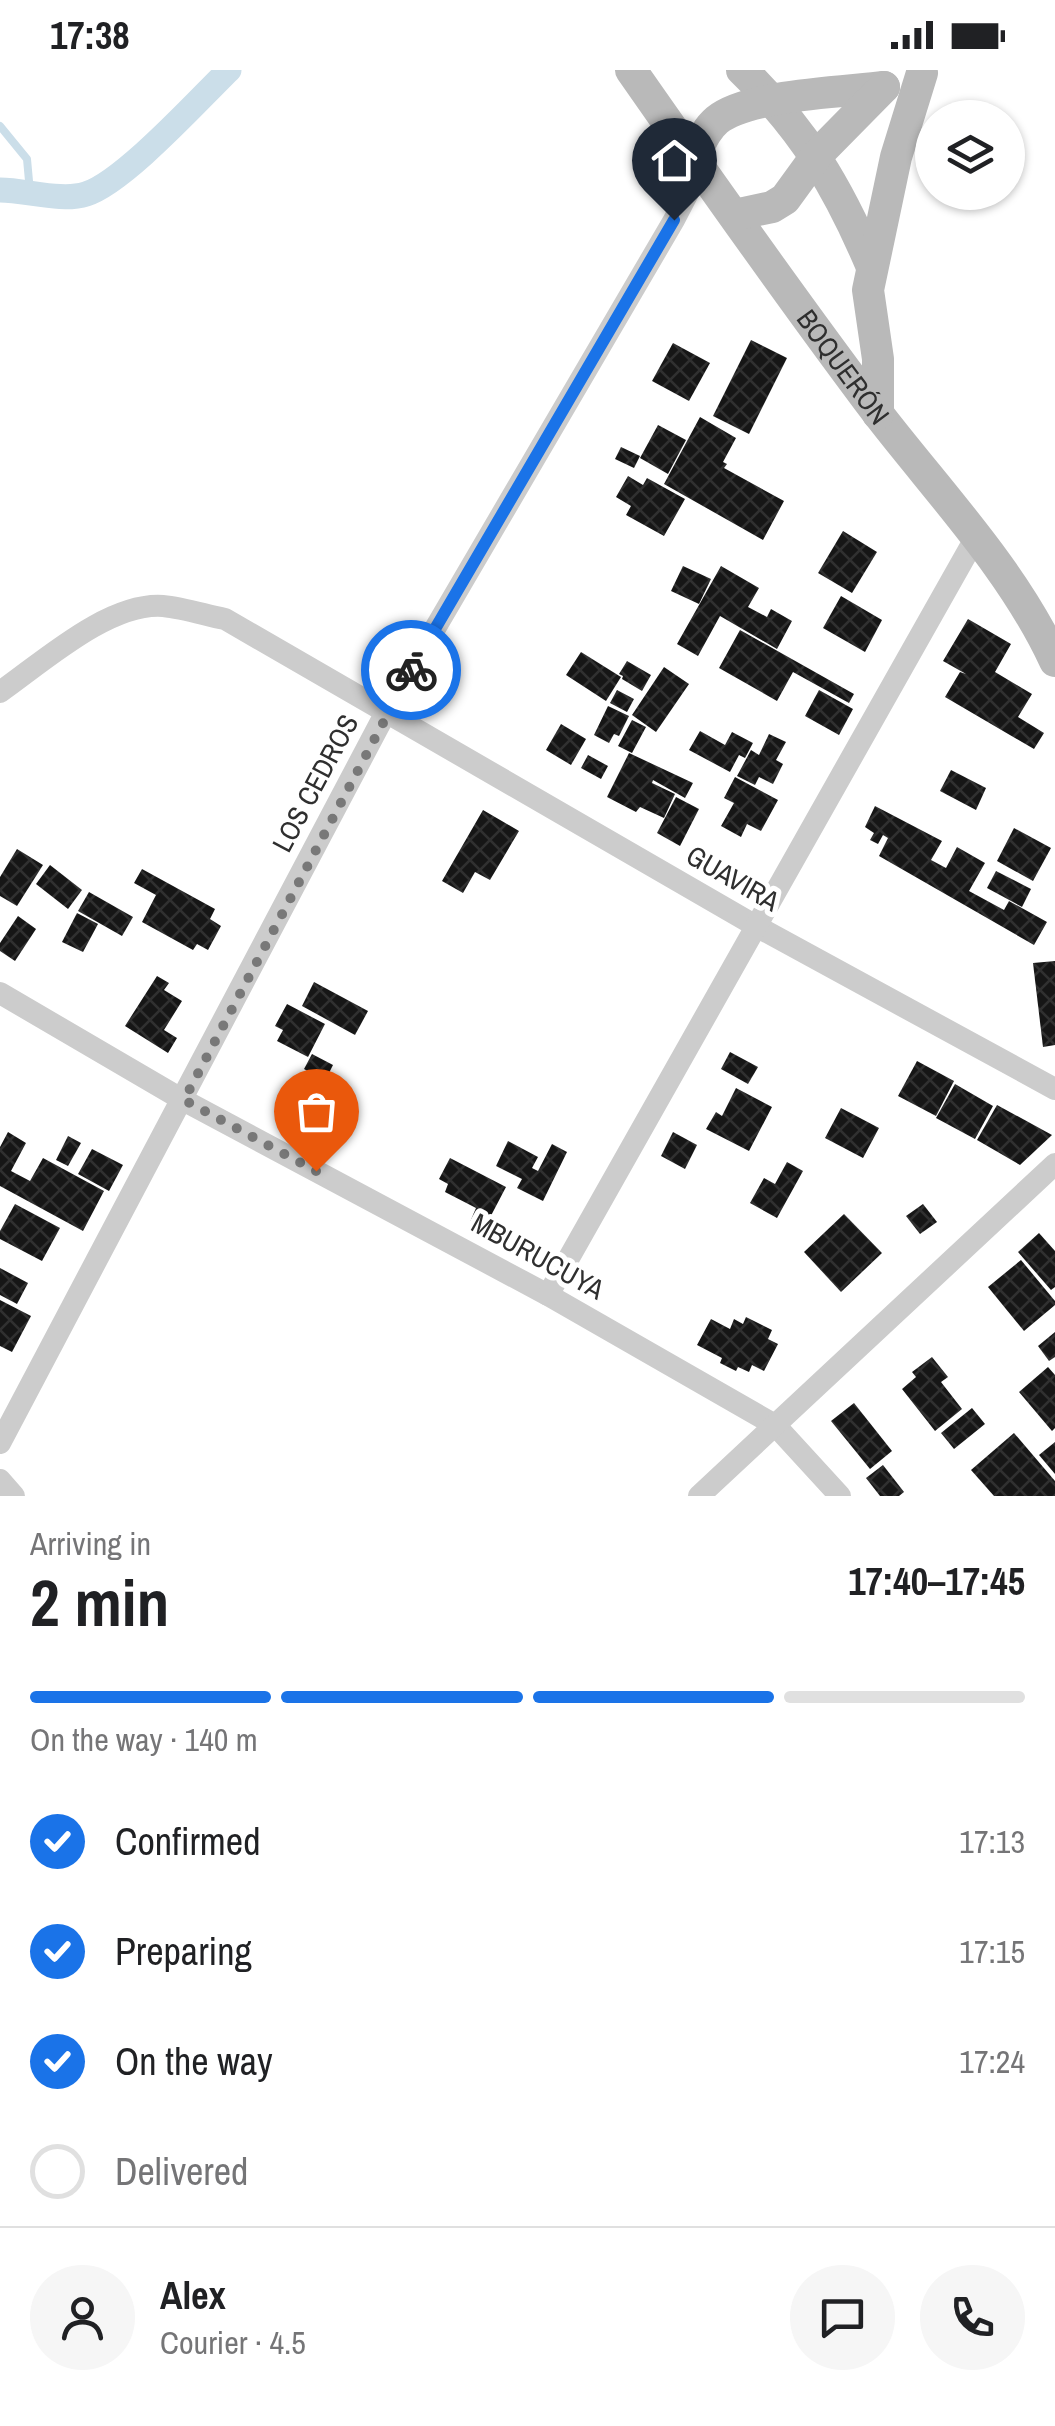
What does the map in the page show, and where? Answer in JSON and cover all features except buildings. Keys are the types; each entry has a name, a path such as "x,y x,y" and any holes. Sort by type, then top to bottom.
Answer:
{"street":[{"name":"BOQUERÓN","path":"631,70 878,414 1037,621 1055,661"},
{"path":"742,70 774,100 817,155 847,207 872,268"},
{"path":"694,160 704,135 736,108 913,75"},
{"path":"735,215 772,207 785,199 817,155 913,75"},
{"path":"878,414 878,359 868,290 913,75"},
{"name":"LOS CEDROS","path":"0,1443 385,714 674,220 688,193 694,160"},
{"path":"548,1295 976,537"},
{"name":"GUAVIRA","path":"0,692 64,646 126,609 162,606 225,619 756,926 1055,1090"},
{"name":"MBURUCUYA","path":"0,993 184,1100 548,1295 775,1425 840,1496"},
{"path":"699,1496 1055,1164"},
{"path":"0,1480 14,1496"}],"waterway":[{"path":"0,190 66,197 102,186 140,157 229,70"},
{"path":"0,126 27,159 30,192"}],"way so far":[{"path":"316,1171 184,1100 411,670"}],"route":[{"path":"411,670 674,220"}]}
